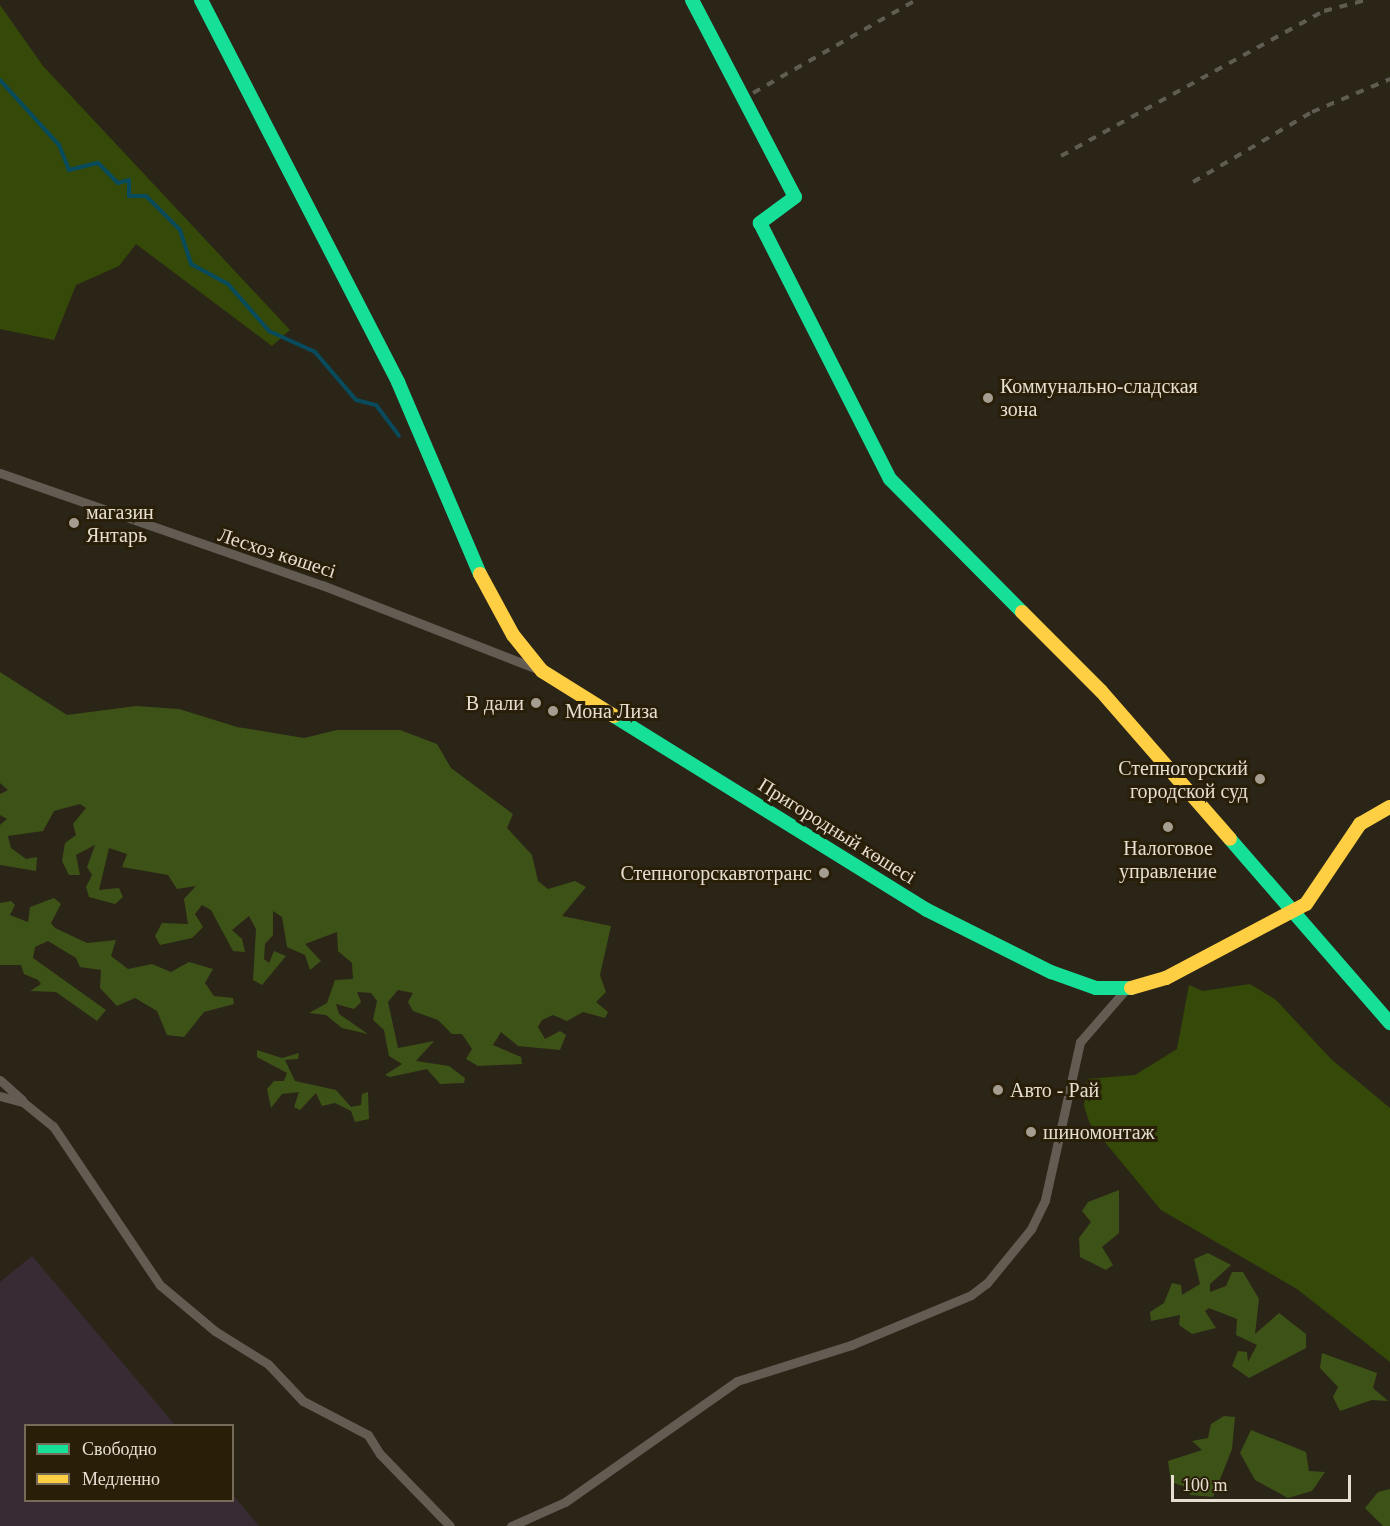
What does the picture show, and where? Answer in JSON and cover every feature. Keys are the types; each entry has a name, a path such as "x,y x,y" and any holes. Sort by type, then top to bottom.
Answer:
{"street":[{"name":"Пригородный көшесі","path":"201,0 398,382 484,584 513,635 542,671 927,910 1078,983 1126,989"},
{"path":"692,0 795,197 760,223 890,479 1101,691 1390,1023"},
{"name":"Лесхоз көшесі","path":"0,473 322,585 542,671"},
{"path":"511,1526 565,1502 737,1381 851,1345 971,1295 987,1283 1025,1237 1045,1200 1080,1042 1126,989 1166,978 1292,911 1315,896 1360,824 1390,807"},
{"path":"0,1080 53,1126 160,1285 215,1331 268,1364 303,1401 368,1435 380,1455 450,1526"},
{"path":"0,1096 23,1102"}],"shaded area":[{"path":"32,1256 174,1424 24,1424 24,1502 234,1502 234,1496 259,1526 0,1526 0,1282"}],"green space":[{"path":"0,5 43,66 290,330 272,346 136,244 119,266 76,285 54,340 0,329"},
{"path":"0,672 67,715 136,706 179,709 237,727 304,738 337,730 400,730 437,744 451,768 513,814 507,828 532,855 538,881 548,889 575,881 586,887 562,916 611,926 600,975 606,992 596,1002 608,1012 605,1018 583,1012 567,1021 553,1015 542,1020 538,1027 545,1039 560,1031 566,1035 560,1050 518,1046 501,1032 493,1045 521,1057 522,1064 478,1066 466,1059 472,1049 462,1034 452,1034 438,1020 413,1011 408,1002 413,993 398,990 388,1002 398,1048 434,1041 416,1061 449,1066 465,1078 464,1083 440,1084 427,1069 390,1077 385,1075 402,1064 389,1056 384,1030 373,1020 377,1001 371,993 357,992 361,1002 354,1009 336,1004 339,1014 368,1034 342,1028 326,1015 309,1013 327,1003 335,980 353,979 352,963 338,951 337,932 305,944 321,961 310,970 305,955 287,947 282,917 273,911 273,935 265,944 264,959 269,963 274,951 286,956 262,985 253,980 256,929 249,916 232,930 242,939 245,952 233,951 211,910 202,905 195,914 203,927 192,938 160,945 155,936 162,923 188,924 184,899 196,886 177,889 168,875 122,867 127,854 109,848 99,890 119,888 123,897 115,904 89,897 86,887 92,875 87,867 95,845 76,855 80,875 69,875 62,861 65,843 76,835 73,824 86,808 80,804 54,811 43,831 8,836 11,848 26,859 37,857 36,871 0,865 0,825 7,819 0,815 0,794 8,790 0,783"},
{"path":"54,898 61,904 51,923 55,928 87,943 116,940 111,956 128,969 152,964 171,972 189,962 213,969 205,983 214,996 233,998 234,1004 204,1012 184,1037 167,1035 157,1011 135,998 117,1006 100,988 101,970 80,967 76,958 48,941 35,947 33,958 106,1010 97,1021 56,992 30,991 41,984 38,980 24,974 21,965 0,965 0,903 11,901 15,905 10,915 28,922 30,907"},
{"path":"1250,984 1276,1000 1331,1059 1390,1108 1390,1362 1297,1289 1161,1210 1090,1124 1084,1106 1087,1079 1135,1075 1177,1049 1189,985 1203,991"},
{"path":"257,1050 282,1058 299,1053 298,1059 285,1060 295,1081 336,1090 351,1107 361,1105 362,1094 368,1092 369,1119 355,1122 351,1111 335,1103 322,1106 316,1093 300,1110 294,1107 299,1092 282,1094 271,1108 267,1089 274,1081 284,1081 287,1073 257,1057"},
{"path":"1119,1190 1119,1233 1102,1247 1113,1265 1106,1270 1080,1257 1079,1238 1091,1222 1082,1211 1088,1202"},
{"path":"1208,1253 1231,1265 1210,1284 1210,1292 1226,1286 1232,1272 1243,1272 1259,1299 1255,1334 1279,1313 1306,1334 1306,1348 1249,1378 1232,1366 1238,1351 1247,1352 1248,1362 1257,1345 1236,1335 1237,1319 1209,1308 1205,1311 1216,1328 1192,1334 1179,1325 1180,1315 1151,1321 1150,1312 1164,1303 1172,1283 1181,1285 1182,1295 1200,1284 1194,1259"},
{"path":"1322,1353 1377,1373 1373,1388 1388,1401 1372,1400 1340,1411 1333,1397 1338,1387 1320,1368"},
{"path":"1224,1416 1235,1417 1232,1449 1213,1497 1190,1495 1189,1488 1171,1482 1168,1461 1202,1450 1192,1441 1208,1438 1211,1424"},
{"path":"1251,1430 1306,1452 1309,1471 1325,1472 1312,1491 1288,1498 1255,1480 1240,1453"},
{"path":"1390,1489 1390,1526 1383,1526 1365,1508 1378,1492"}],"waterway":[{"path":"0,80 59,145 69,170 98,163 118,183 129,180 129,196 146,196 180,230 191,264 228,284 269,331 315,352 356,400 376,405 399,435"}],"railway":[{"path":"753,93 916,0"},
{"path":"1061,156 1324,11 1366,0"},
{"path":"1193,182 1312,112 1390,79"}],"traffic: fast":[{"path":"201,0 398,382 480,574"},
{"path":"692,0 795,197 760,223 890,479 1022,612"},
{"path":"614,716 927,910 1051,972 1096,988 1131,988"},
{"path":"1230,839 1390,1023"}],"traffic: slow":[{"path":"480,574 513,635 542,671 614,716"},
{"path":"1022,612 1101,691 1230,839"},
{"path":"1131,988 1166,978 1306,904 1360,824 1390,807"}],"place":[{"name":"Коммунально-сладская зона","path":"988,398"},
{"name":"магазин Янтарь","path":"74,523"},
{"name":"В дали","path":"536,703"},
{"name":"Мона Лиза","path":"553,711"},
{"name":"Степногорский городской суд","path":"1260,779"},
{"name":"Налоговое управление","path":"1168,827"},
{"name":"Степногорскавтотранс","path":"824,873"},
{"name":"Авто - Рай","path":"998,1090"},
{"name":"шиномонтаж","path":"1031,1132"}]}
